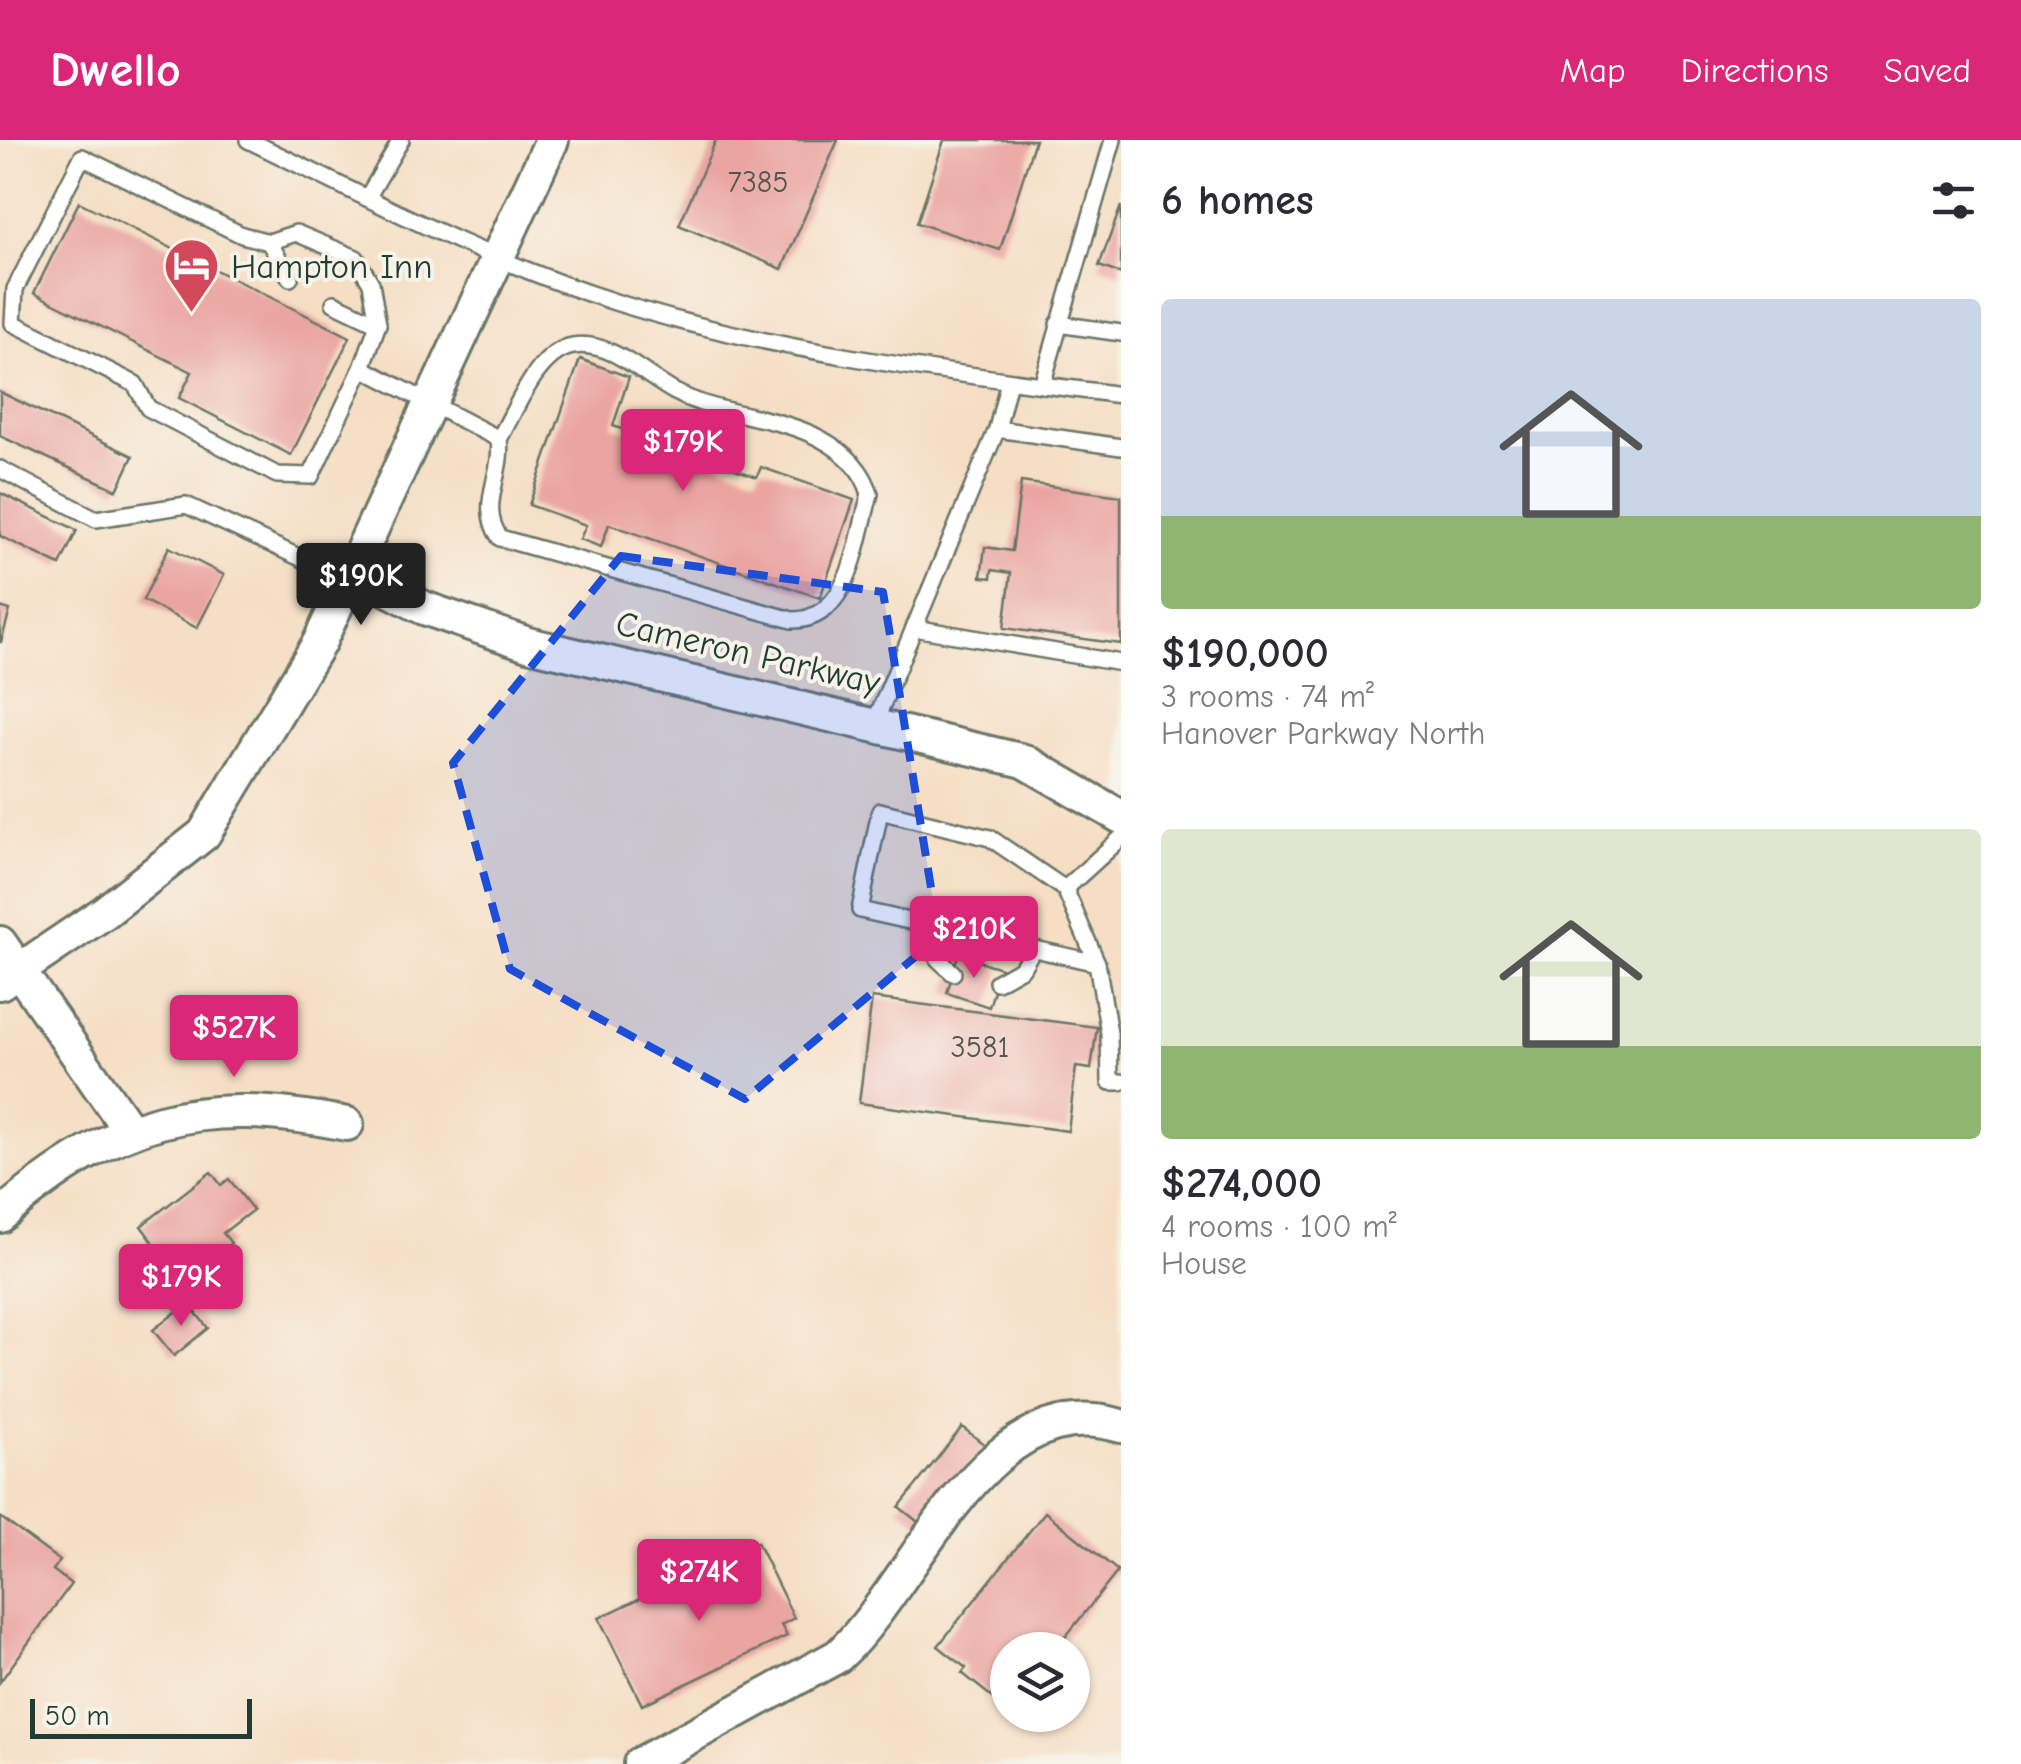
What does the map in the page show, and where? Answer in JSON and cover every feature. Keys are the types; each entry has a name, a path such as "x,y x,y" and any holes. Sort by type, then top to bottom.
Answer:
{"street":[{"path":"10,976 105,912 204,834 319,643 552,140"},
{"name":"Cameron Parkway","path":"354,571 424,608 528,644 875,722 1024,760 1121,817"},
{"path":"0,943 10,976 130,1131"},
{"path":"0,1216 54,1170 130,1131 176,1116 251,1111 347,1124"},
{"path":"640,1764 838,1656 863,1634 971,1484 998,1456 1028,1435 1092,1418 1121,1426"}],"lane":[{"path":"248,140 496,260 617,303 838,356 1121,395"},
{"path":"368,198 400,140"},
{"path":"1042,385 1113,140"},
{"path":"82,157 242,236 268,242 296,233 356,258 371,284 378,324 362,368 311,476 277,475 148,408 135,384 13,323 15,288 82,157"},
{"path":"268,242 290,278"},
{"path":"334,302 378,324"},
{"path":"1058,324 1121,333"},
{"path":"577,345 621,357 676,393 819,438 849,459 865,477 870,494 840,594 829,610 812,620 792,620 500,538 490,523 487,506 502,462 499,439 538,372 558,351 577,345"},
{"path":"362,368 431,400 499,439"},
{"path":"875,722 997,429 1009,381"},
{"path":"997,429 1121,446"},
{"path":"0,469 96,519 186,505 305,560 354,571"},
{"path":"914,628 1121,663"},
{"path":"1098,963 860,910 880,811 990,838 1064,890 1098,963 1108,1032 1110,1082 1121,1082"},
{"path":"1064,890 1121,838"},
{"path":"930,926 938,960 953,972"},
{"path":"997,982 1022,968 1033,949"}],"highlighted area":[{"path":"621,556 883,592 939,937 745,1099 510,969 453,763"}],"building":[{"path":"716,140 838,140 782,269 679,225"},
{"path":"944,140 1035,140 1000,250 917,223"},
{"name":"Hampton Inn","path":"79,202 350,337 291,455 179,398 192,372 34,293"},
{"path":"1121,206 1121,274 1099,266"},
{"path":"580,359 629,377 613,426 757,477 761,467 854,500 820,598 609,524 601,547 580,539 586,525 529,505"},
{"path":"0,392 133,456 117,490 0,436"},
{"path":"1021,482 1121,496 1121,644 1004,628 1011,573 992,570 991,578 981,577 985,547 1012,551"},
{"path":"0,493 77,530 60,565 0,536"},
{"path":"169,547 224,575 197,628 143,600"},
{"path":"0,607 10,610 1,642 0,642"},
{"path":"958,955 1001,968 989,1007 947,993"},
{"path":"872,998 1097,1027 1091,1069 1076,1067 1068,1131 859,1103"},
{"path":"211,1172 221,1185 229,1179 253,1210 223,1233 231,1243 202,1265 193,1253 173,1269 141,1226"},
{"path":"188,1303 208,1328 174,1356 153,1330"},
{"path":"962,1427 985,1445 922,1525 899,1507"},
{"path":"1045,1512 1118,1571 1069,1632 990,1632 990,1696 962,1673 966,1668 938,1646"},
{"path":"0,1517 60,1561 53,1570 71,1584 0,1682"},
{"path":"757,1542 794,1618 781,1625 787,1636 642,1705 599,1618"}],"place":[{"name":"Hampton Inn","path":"192,315"}]}
